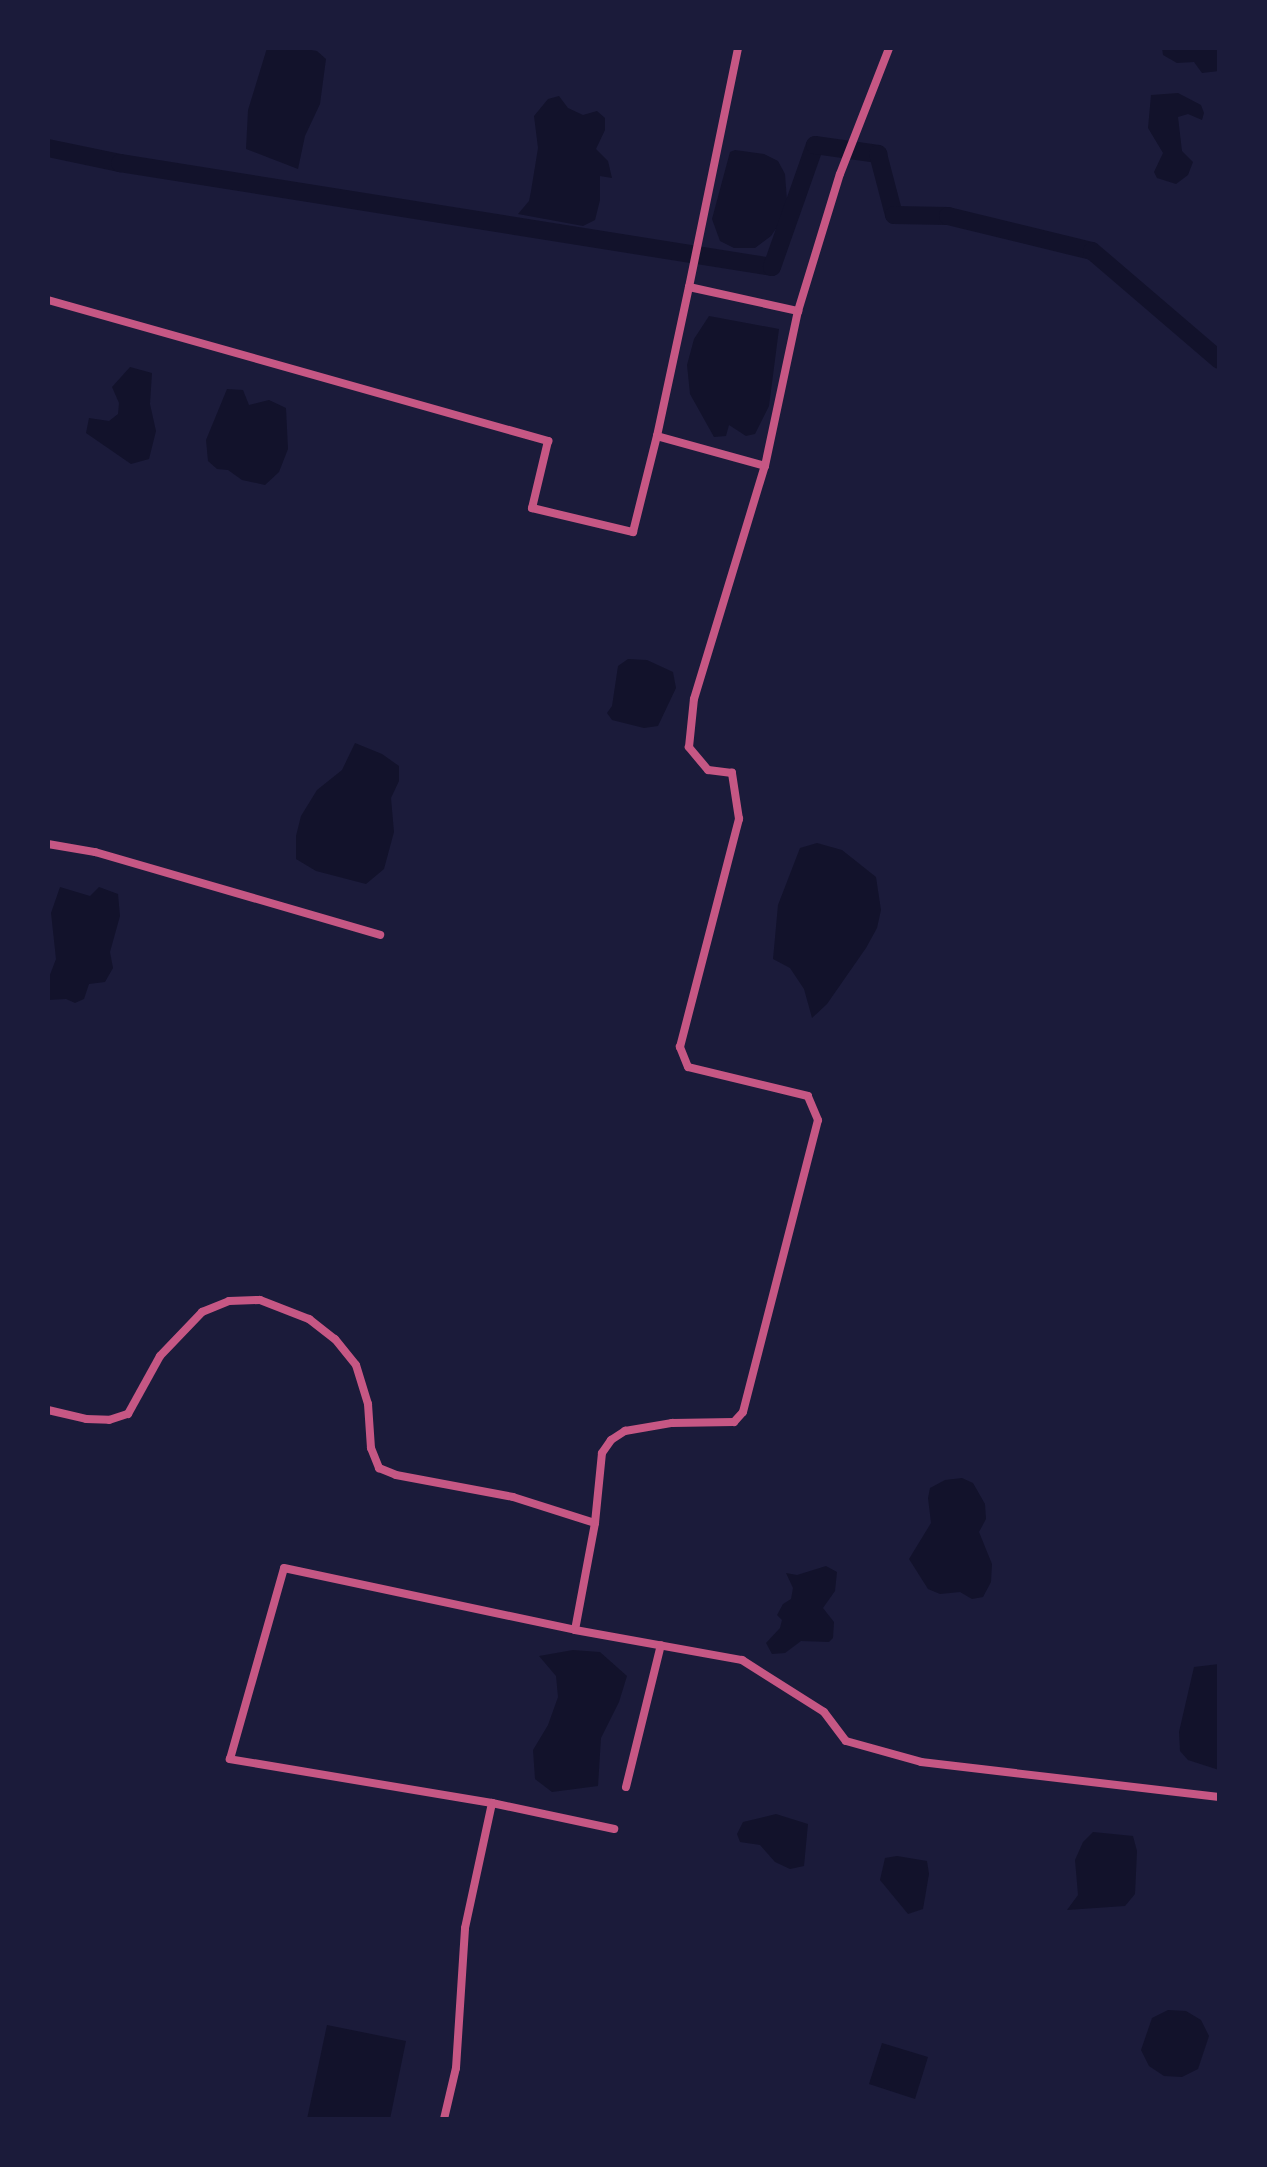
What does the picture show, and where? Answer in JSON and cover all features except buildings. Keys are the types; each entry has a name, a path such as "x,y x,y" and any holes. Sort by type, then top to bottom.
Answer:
{"street":[{"path":"48,300 548,441 532,508 633,532 657,436 738,48"},
{"path":"575,1630 595,1523 602,1453 611,1440 625,1431 672,1423 734,1422 743,1412 818,1120 808,1096 688,1067 680,1047 739,819 732,773 708,770 689,747 694,699 765,466 798,311 840,174 860,130 889,48"},
{"path":"689,287 798,311"},
{"path":"657,436 765,466"},
{"path":"48,844 95,852 380,935"},
{"path":"48,1410 86,1419 109,1420 128,1414 160,1356 202,1312 229,1301 260,1300 309,1319 335,1339 356,1365 368,1404 371,1448 379,1468 396,1475 513,1497 595,1523"},
{"path":"614,1829 492,1803 230,1759 284,1568 575,1630 742,1660 824,1712 846,1741 921,1762 1219,1797"},
{"path":"626,1787 661,1645"},
{"path":"444,2119 456,2068 465,1928 492,1803"}],"shaded area":[{"path":"267,48 317,51 326,59 320,104 305,136 298,169 246,149 248,110"},
{"path":"1162,48 1219,48 1219,71 1202,73 1194,62 1177,63 1163,55"},
{"path":"1178,93 1201,105 1204,113 1202,120 1188,114 1178,117 1182,151 1193,162 1188,175 1176,184 1157,178 1154,172 1163,153 1148,128 1151,95"},
{"path":"559,96 568,108 583,115 597,111 605,118 605,130 596,149 608,161 612,178 600,176 600,200 595,220 583,226 518,214 529,201 531,191 538,148 534,116 548,99"},
{"path":"730,152 764,154 778,161 785,174 787,201 782,220 771,236 755,248 734,248 720,241 712,219"},
{"path":"709,316 779,329 769,406 755,434 746,436 729,425 726,436 714,437 690,394 687,365 694,339"},
{"path":"130,367 152,373 150,404 156,431 149,459 131,464 86,433 89,418 109,421 118,414 119,403 112,387"},
{"path":"227,389 243,390 249,405 269,400 286,408 288,449 279,472 265,485 242,480 228,470 217,469 208,461 206,440"},
{"path":"628,659 647,660 673,672 676,688 658,726 644,728 612,720 607,713 612,706 618,666"},
{"path":"355,743 382,754 399,766 399,781 391,798 394,832 384,869 366,884 316,871 296,859 296,836 301,816 317,790 342,770"},
{"path":"817,843 842,850 876,877 881,910 877,928 866,948 827,1004 812,1018 804,989 790,968 773,959 778,905 800,848"},
{"path":"60,887 90,896 99,887 118,894 120,916 110,952 113,968 105,982 89,984 84,999 75,1003 66,999 48,1000 48,980 56,959 51,913"},
{"path":"962,1478 973,1483 985,1504 986,1519 979,1532 992,1564 991,1582 983,1597 972,1599 960,1592 940,1594 928,1589 909,1559 931,1523 930,1488 945,1480"},
{"path":"826,1566 837,1572 835,1591 823,1608 834,1622 833,1638 829,1642 801,1641 785,1653 772,1654 766,1643 780,1628 782,1620 777,1615 783,1604 791,1599 793,1588 786,1573 797,1575"},
{"path":"573,1650 600,1652 627,1676 619,1702 601,1738 598,1786 552,1792 535,1779 533,1750 548,1725 558,1697 556,1676 539,1656"},
{"path":"1219,1664 1219,1770 1188,1760 1180,1751 1179,1732 1194,1667"},
{"path":"776,1814 808,1824 804,1866 790,1869 775,1862 760,1845 740,1842 737,1834 743,1822"},
{"path":"1093,1832 1133,1836 1137,1851 1135,1894 1125,1906 1067,1910 1078,1895 1075,1860 1083,1842"},
{"path":"897,1856 927,1861 929,1874 923,1909 908,1914 880,1880 885,1858"},
{"path":"1168,2010 1186,2011 1201,2020 1209,2036 1198,2069 1182,2077 1164,2076 1149,2066 1141,2050 1152,2018"},
{"path":"327,2025 406,2041 390,2119 307,2119"},
{"path":"882,2043 928,2057 915,2099 869,2084"}],"waterway":[{"path":"48,148 120,163 772,267 815,145 878,154 894,215 948,216 1092,251 1219,360"}]}
